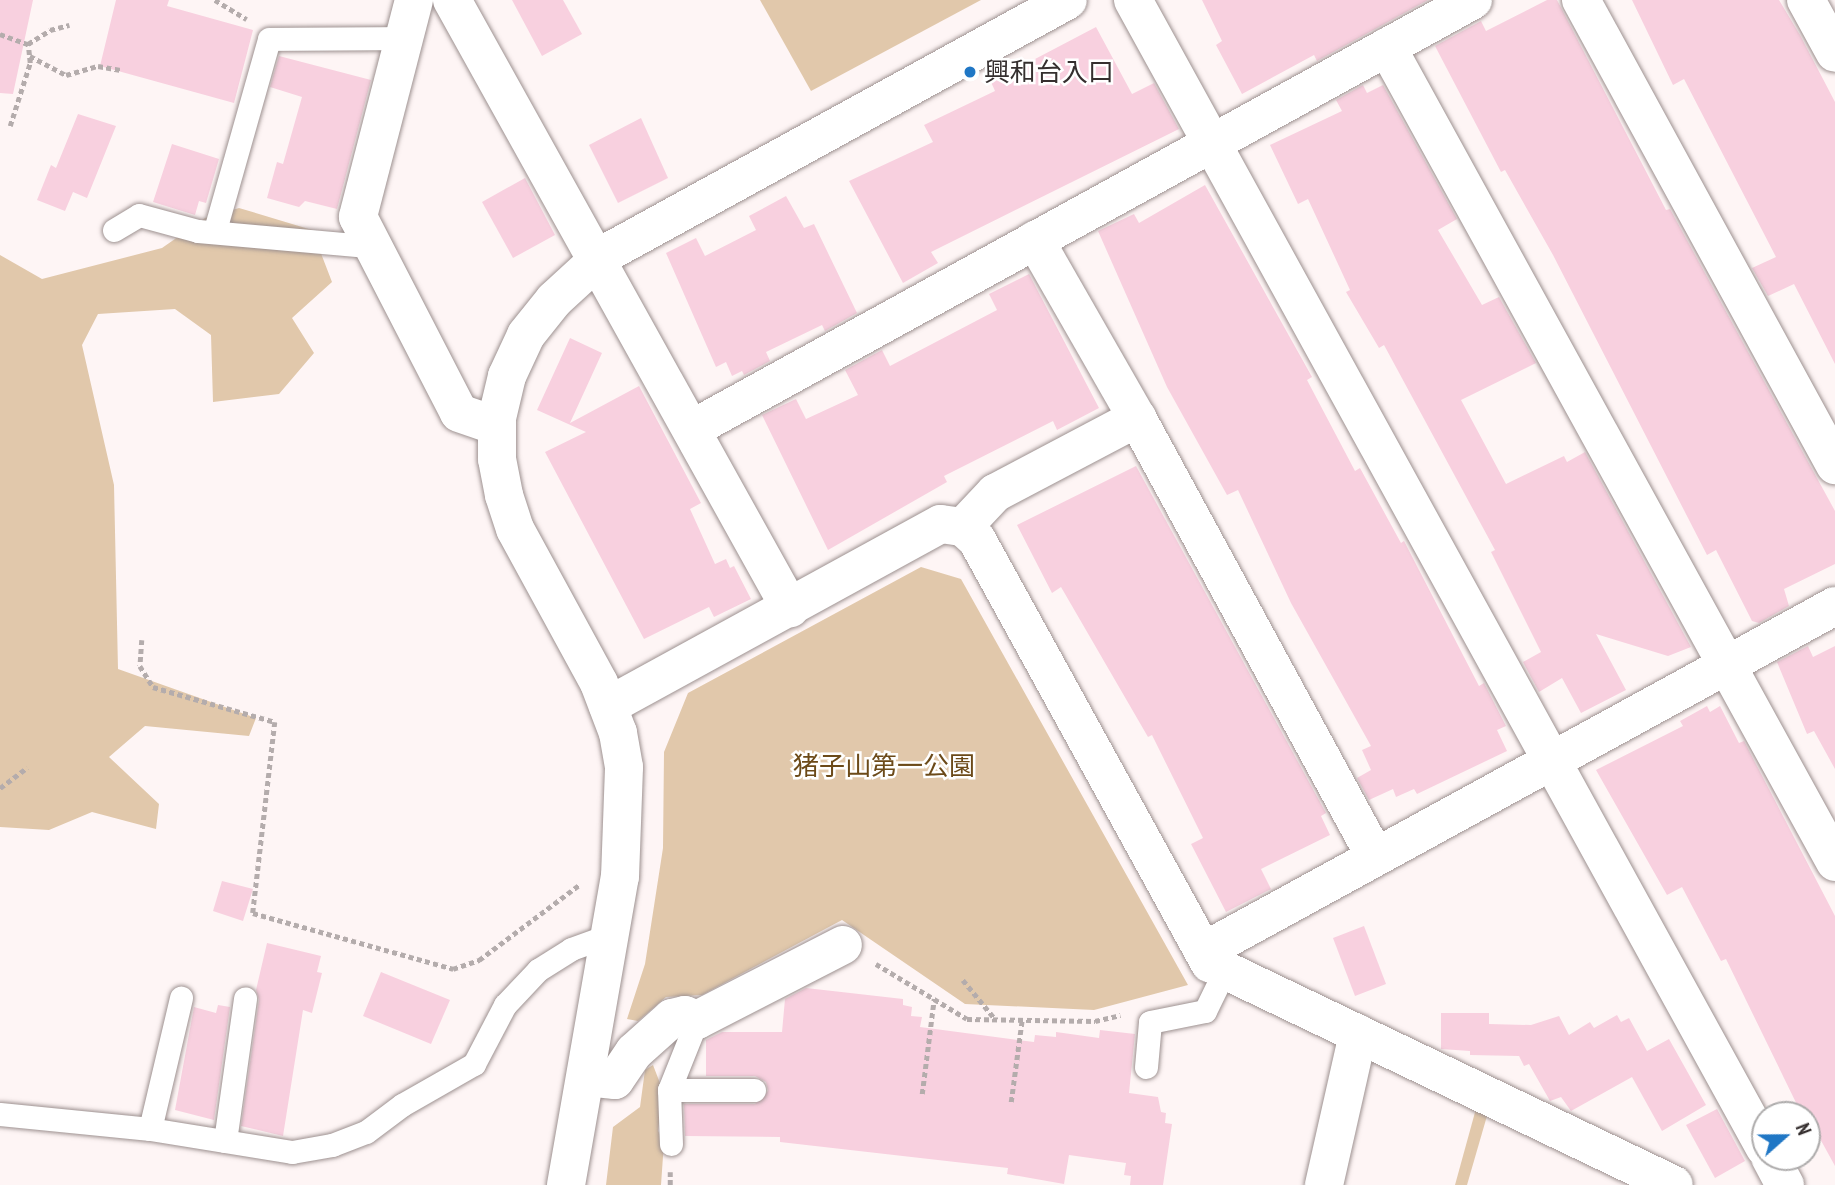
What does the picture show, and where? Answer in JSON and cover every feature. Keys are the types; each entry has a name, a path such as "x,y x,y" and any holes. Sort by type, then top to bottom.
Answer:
{"street":[{"path":"414,0 358,217 376,247 459,413 497,426"},
{"path":"452,0 790,608"},
{"path":"566,1185 620,877 624,768 608,706 515,529 499,471 497,426 507,376 526,335 554,300 598,259 1068,0"},
{"path":"1133,0 1751,1123"},
{"path":"692,429 1210,142 1473,0"},
{"path":"1581,0 1835,465"},
{"path":"1806,0 1835,53"},
{"path":"1387,47 1835,862"},
{"path":"1035,240 1137,418 1375,857"},
{"path":"963,527 995,493 1137,418"},
{"path":"608,706 941,523 963,527 977,540 1219,970 1674,1185"},
{"path":"1219,970 1375,857 1835,607"},
{"path":"586,1077 615,1080 656,1028 685,1015 696,1020 843,944"},
{"path":"1324,1185 1358,1034"}],"lane":[{"path":"215,230 270,39 405,38"},
{"path":"114,230 139,215 198,231 215,230 376,247"},
{"path":"0,1114 150,1129 292,1152 332,1145 366,1132 402,1105 474,1064 505,1005 538,970 571,949 610,935"},
{"path":"1196,996 1219,970"},
{"path":"1146,1067 1150,1022 1205,1012 1219,970"},
{"path":"150,1129 181,998"},
{"path":"225,1141 245,998"},
{"path":"671,1143 669,1090 696,1020"},
{"path":"669,1090 754,1090"}],"path":[{"path":"28,44 50,30 69,25"},
{"path":"0,34 28,44"},
{"path":"10,126 30,56 28,44"},
{"path":"30,56 66,75 98,66 121,70"},
{"path":"142,640 141,666 153,687 275,722 253,913 453,969 480,960 582,882 620,877"},
{"path":"0,788 27,768"},
{"path":"843,944 967,1019 1095,1021 1133,1012"},
{"path":"963,980 996,1020"},
{"path":"922,1094 934,999"},
{"path":"1011,1102 1023,1020"}],"green space":[{"path":"760,0 981,0 811,91"},
{"path":"239,208 312,230 332,282 292,318 314,353 279,394 213,402 211,335 175,309 98,314 82,345 114,485 118,669 256,718 249,736 145,726 109,757 159,804 156,829 92,812 49,830 0,827 0,255 42,279 162,248 205,218"},
{"name":"猪子山第一公園","path":"921,567 961,579 1188,985 1094,1010 965,1004 842,920 702,995 666,997 638,1021 627,1019 645,964 663,848 664,752 688,693"},
{"path":"653,1065 663,1091 658,1131 664,1142 661,1185 606,1185 613,1127 640,1107 645,1070"},
{"path":"1477,1105 1489,1109 1467,1185 1455,1185"}],"building":[{"path":"0,0 33,0 13,94 0,93"},
{"path":"116,0 169,0 167,6 253,30 234,103 100,66"},
{"path":"512,0 563,0 582,34 542,56"},
{"path":"1202,0 1428,0 1317,61 1314,55 1242,94 1216,45 1222,41"},
{"path":"1547,0 1557,0 1666,210 1670,209 1835,511 1835,564 1784,589 1789,606 1759,623 1752,621 1716,550 1707,555 1553,255 1505,170 1501,172 1435,46 1481,21 1486,31"},
{"path":"1632,0 1779,0 1800,35 1835,102 1835,364 1794,284 1768,296 1752,268 1776,257 1684,79 1673,85"},
{"path":"1096,27 1132,94 1154,83 1179,129 931,252 938,263 903,283 849,181 933,142 924,125 995,91 991,82"},
{"path":"279,56 371,80 337,209 305,201 299,207 267,198 277,162 283,164 302,97 270,87"},
{"path":"1363,85 1367,93 1383,85 1457,219 1438,230 1482,305 1499,297 1536,363 1461,400 1506,484 1564,456 1567,462 1585,452 1691,647 1668,656 1596,634 1626,690 1581,713 1562,678 1539,692 1523,662 1541,652 1491,552 1495,550 1384,345 1379,348 1346,292 1350,290 1308,199 1298,204 1270,145 1342,111 1336,100"},
{"path":"78,114 116,126 87,198 73,192 65,211 37,200 51,165 56,168"},
{"path":"641,118 668,178 618,203 589,145"},
{"path":"172,144 219,159 206,203 199,201 195,215 153,202"},
{"path":"525,178 555,235 513,258 482,202"},
{"path":"1205,185 1312,377 1307,380 1355,471 1360,468 1401,543 1404,541 1479,686 1484,683 1506,726 1497,730 1507,751 1417,794 1414,789 1396,797 1393,789 1369,800 1357,778 1371,770 1362,750 1371,746 1291,603 1238,490 1227,495 1167,387 1098,231 1134,214 1139,223"},
{"path":"786,196 804,228 814,224 857,313 825,331 822,325 766,352 770,361 744,375 742,371 732,376 726,362 716,367 666,253 696,238 705,256 756,230 749,216"},
{"path":"1029,274 1099,408 1057,430 1053,421 944,476 947,482 828,550 762,415 796,399 806,419 858,395 845,370 882,350 890,366 997,310 989,294"},
{"path":"570,338 602,353 570,423 639,386 701,503 690,509 715,564 726,559 730,568 734,566 751,599 714,617 709,607 644,639 545,452 586,432 537,410"},
{"path":"1136,466 1326,813 1321,816 1330,835 1261,869 1271,889 1226,912 1191,844 1203,838 1152,735 1148,737 1061,587 1052,593 1017,525"},
{"path":"1808,646 1813,657 1835,646 1835,769 1814,731 1807,734 1777,662"},
{"path":"1707,706 1710,712 1720,706 1739,743 1744,741 1835,916 1835,1166 1821,1140 1821,1101 1795,1101 1726,959 1721,961 1682,887 1667,895 1596,770 1683,726 1680,721"},
{"path":"222,881 253,889 243,921 213,911"},
{"path":"1364,926 1386,984 1355,996 1333,938"},
{"path":"267,943 321,956 317,972 322,973 312,1013 303,1010 283,1136 241,1126 259,1000 256,990"},
{"path":"381,972 450,1000 431,1044 363,1016"},
{"path":"806,988 903,999 903,1005 912,1007 911,1016 922,1017 920,1027 1034,1042 1035,1035 1056,1037 1056,1032 1099,1038 1100,1030 1135,1034 1129,1093 1158,1097 1161,1112 1166,1113 1165,1123 1172,1124 1163,1185 1130,1185 1131,1176 1124,1175 1126,1163 1069,1155 1064,1184 1007,1174 1008,1168 780,1142 780,1137 685,1136 684,1104 755,1104 768,1091 766,1082 755,1076 706,1076 706,1040 722,1032 782,1032 785,999"},
{"path":"218,1005 230,1007 214,1120 175,1110 194,1007 216,1013"},
{"path":"1441,1013 1489,1013 1489,1024 1531,1025 1559,1016 1569,1035 1590,1022 1594,1028 1617,1015 1621,1022 1629,1018 1647,1051 1669,1039 1706,1105 1662,1131 1632,1077 1571,1111 1561,1097 1550,1101 1529,1064 1524,1066 1519,1056 1470,1055 1470,1051 1441,1049"},
{"path":"1717,1109 1745,1161 1715,1178 1686,1125"}],"place":[{"name":"興和台入口","path":"970,72"}]}
